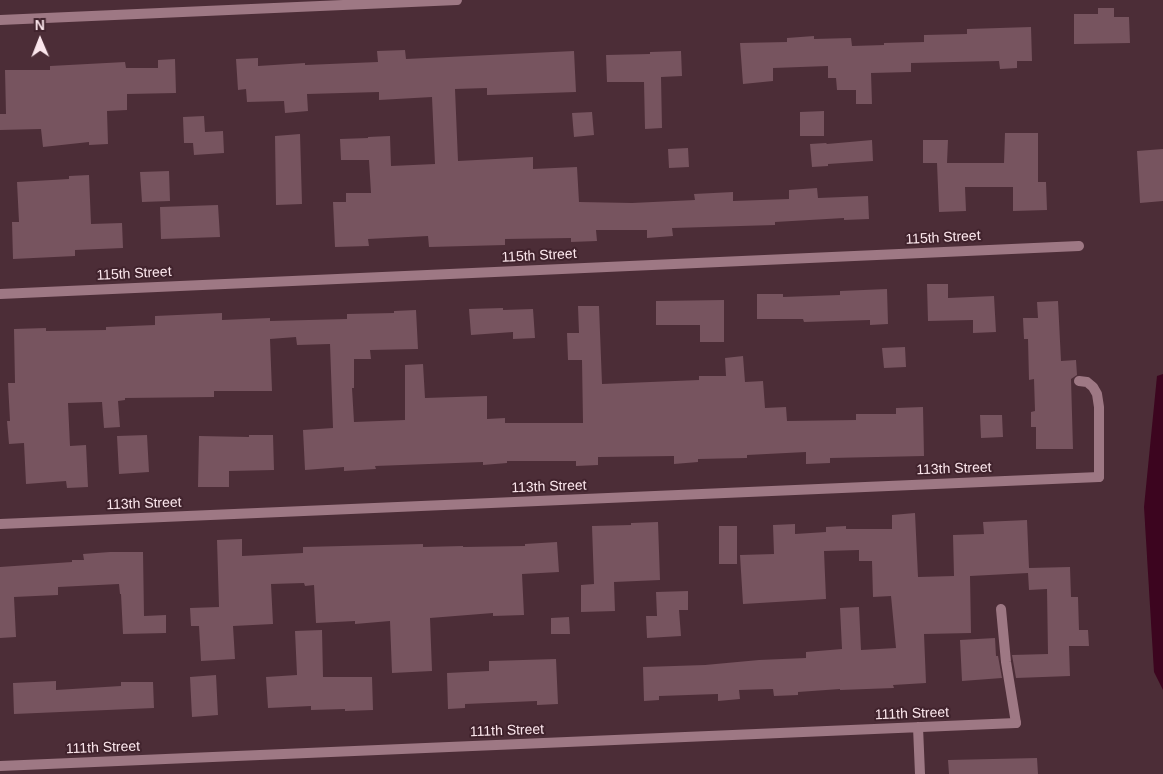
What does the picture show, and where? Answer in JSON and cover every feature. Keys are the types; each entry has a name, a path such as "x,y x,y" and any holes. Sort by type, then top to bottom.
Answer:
{"street":[{"path":"0,20 457,0"},
{"name":"115th Street","path":"0,294 1079,246"},
{"name":"113th Street","path":"0,524 1099,477 1099,407 1093,387 1087,382 1080,381"},
{"name":"111th Street","path":"0,766 23,770 1016,723 1006,662 1001,608"},
{"path":"918,727 920,774"}],"shaded area":[{"path":"1163,374 1163,690 1154,672 1144,507 1157,376"}],"building":[{"path":"1098,8 1114,8 1114,17 1129,17 1130,43 1074,44 1074,14 1098,14"},
{"path":"1031,27 1032,61 1017,61 1017,68 1000,69 999,61 911,63 911,72 871,73 872,104 856,104 856,90 837,90 836,78 828,78 828,66 773,68 773,81 743,84 740,43 787,42 787,38 814,36 814,39 851,38 852,46 884,45 884,43 924,42 924,35 967,34 967,29"},
{"path":"405,50 406,59 574,51 576,92 487,95 487,88 455,89 458,161 533,157 533,169 577,167 579,202 632,203 695,200 694,194 733,192 733,201 789,199 789,190 817,188 818,198 868,196 869,219 844,220 844,218 775,222 775,225 672,228 673,236 647,238 647,230 596,230 597,241 571,242 571,238 505,239 505,245 429,247 428,236 368,239 369,246 335,247 333,202 346,202 346,193 371,193 369,160 341,160 340,139 390,136 391,166 435,164 432,97 379,100 379,92 307,94 308,111 285,113 284,101 247,102 246,89 238,90 236,59 258,58 258,66 378,62 377,51"},
{"path":"681,51 682,76 661,77 662,128 645,129 644,82 607,82 606,55"},
{"path":"175,59 176,93 127,94 127,110 107,111 108,144 89,145 89,142 43,147 41,129 0,130 0,114 6,114 5,70 50,70 50,66 125,62 126,68 158,68 158,60"},
{"path":"824,111 824,136 800,136 800,112"},
{"path":"592,112 594,135 574,137 572,113"},
{"path":"204,116 205,132 223,131 224,153 194,155 193,143 184,143 183,117"},
{"path":"1005,133 1038,133 1038,182 1046,182 1047,210 1013,211 1013,187 965,187 966,211 939,212 937,163 923,163 923,140 948,140 947,163 1004,163"},
{"path":"300,134 302,204 276,205 275,136"},
{"path":"872,140 873,161 812,167 810,144"},
{"path":"688,148 689,167 669,168 668,149"},
{"path":"1163,149 1163,201 1140,203 1137,151"},
{"path":"169,171 170,201 142,202 140,172"},
{"path":"89,175 91,224 122,223 123,248 75,250 75,256 13,259 12,222 19,222 17,182 69,179 69,176"},
{"path":"218,205 220,237 161,239 160,207"},
{"path":"927,284 948,284 948,298 994,296 996,332 973,333 973,320 928,321"},
{"path":"887,289 888,324 870,325 870,320 804,322 803,319 757,319 757,294 783,294 783,297 840,295 840,291"},
{"path":"724,300 724,342 700,342 700,325 656,325 656,301"},
{"path":"1058,301 1061,361 1076,360 1077,375 1071,379 1073,449 1036,449 1036,427 1031,427 1031,412 1035,411 1034,379 1029,380 1028,339 1024,339 1023,318 1038,318 1037,302"},
{"path":"578,306 599,306 602,384 699,380 699,376 726,376 725,358 743,356 745,382 763,381 765,408 786,407 787,421 856,420 856,414 896,414 896,408 923,407 924,456 830,458 830,463 806,464 806,452 747,455 747,458 698,459 698,462 674,464 674,456 598,457 598,465 576,466 576,461 507,461 507,463 483,465 483,462 375,466 376,469 344,471 344,467 305,470 303,430 333,428 330,344 297,345 296,337 270,339 272,391 214,391 214,397 125,398 125,400 118,401 120,427 104,428 102,402 68,403 70,446 86,445 88,487 67,488 66,481 26,484 24,443 9,444 7,421 10,421 8,383 15,383 14,329 46,328 46,331 106,330 106,327 155,325 155,316 222,313 222,320 270,318 270,321 347,319 347,314 394,313 394,311 416,310 418,349 370,350 371,359 354,359 354,388 352,388 354,422 405,420 405,365 423,364 425,398 487,396 487,419 505,418 505,423 583,423 582,360 568,360 567,333 579,333"},
{"path":"503,308 503,310 533,309 535,338 513,339 513,332 471,335 469,309"},
{"path":"905,347 906,367 884,368 882,348"},
{"path":"980,415 1002,415 1003,437 981,438"},
{"path":"147,435 149,472 119,474 117,436"},
{"path":"249,435 273,435 274,470 229,471 229,487 198,487 199,436 249,437"},
{"path":"915,513 918,577 954,576 953,535 984,534 983,522 1027,520 1029,568 1070,567 1071,597 1078,597 1079,630 1088,630 1089,646 1069,646 1070,676 1016,678 1012,655 1048,654 1047,589 1029,590 1028,573 970,576 971,633 924,634 926,683 893,685 894,688 840,689 798,692 798,695 774,696 773,689 739,690 740,699 718,701 718,694 659,696 659,700 644,701 643,667 806,658 806,652 842,649 840,608 859,607 861,650 896,648 891,596 873,597 872,561 859,561 859,550 824,551 826,599 743,604 740,555 774,554 773,525 795,524 795,534 826,532 826,527 846,526 846,529 892,529 892,515"},
{"path":"658,522 660,580 614,582 615,611 581,612 581,585 594,584 592,526"},
{"path":"719,526 737,526 737,564 719,564"},
{"path":"242,539 242,556 303,553 303,547 423,544 423,547 525,546 525,544 557,542 559,572 522,574 524,615 493,616 493,613 430,618 432,671 392,673 390,621 355,624 355,621 316,623 314,585 305,586 304,583 271,584 273,624 233,626 235,659 201,661 199,626 191,626 190,608 219,607 217,540"},
{"path":"143,552 144,616 166,615 166,633 123,634 119,584 58,587 58,595 14,597 16,637 0,638 0,567 72,562 72,560 84,560 83,554"},
{"path":"688,591 688,610 679,610 681,636 647,638 646,616 657,616 656,592"},
{"path":"569,617 570,634 551,634 551,618"},
{"path":"322,630 323,677 372,677 373,710 311,710 311,706 268,708 266,677 297,675 295,631"},
{"path":"995,638 996,656 998,656 1002,678 962,681 960,640"},
{"path":"556,659 558,704 537,705 537,701 465,704 465,708 448,709 447,673 489,671 489,661"},
{"path":"216,675 218,715 192,717 190,677"},
{"path":"56,681 56,690 121,686 121,682 153,682 154,708 14,714 13,683"},
{"path":"1037,758 1038,774 949,774 948,760"}]}
